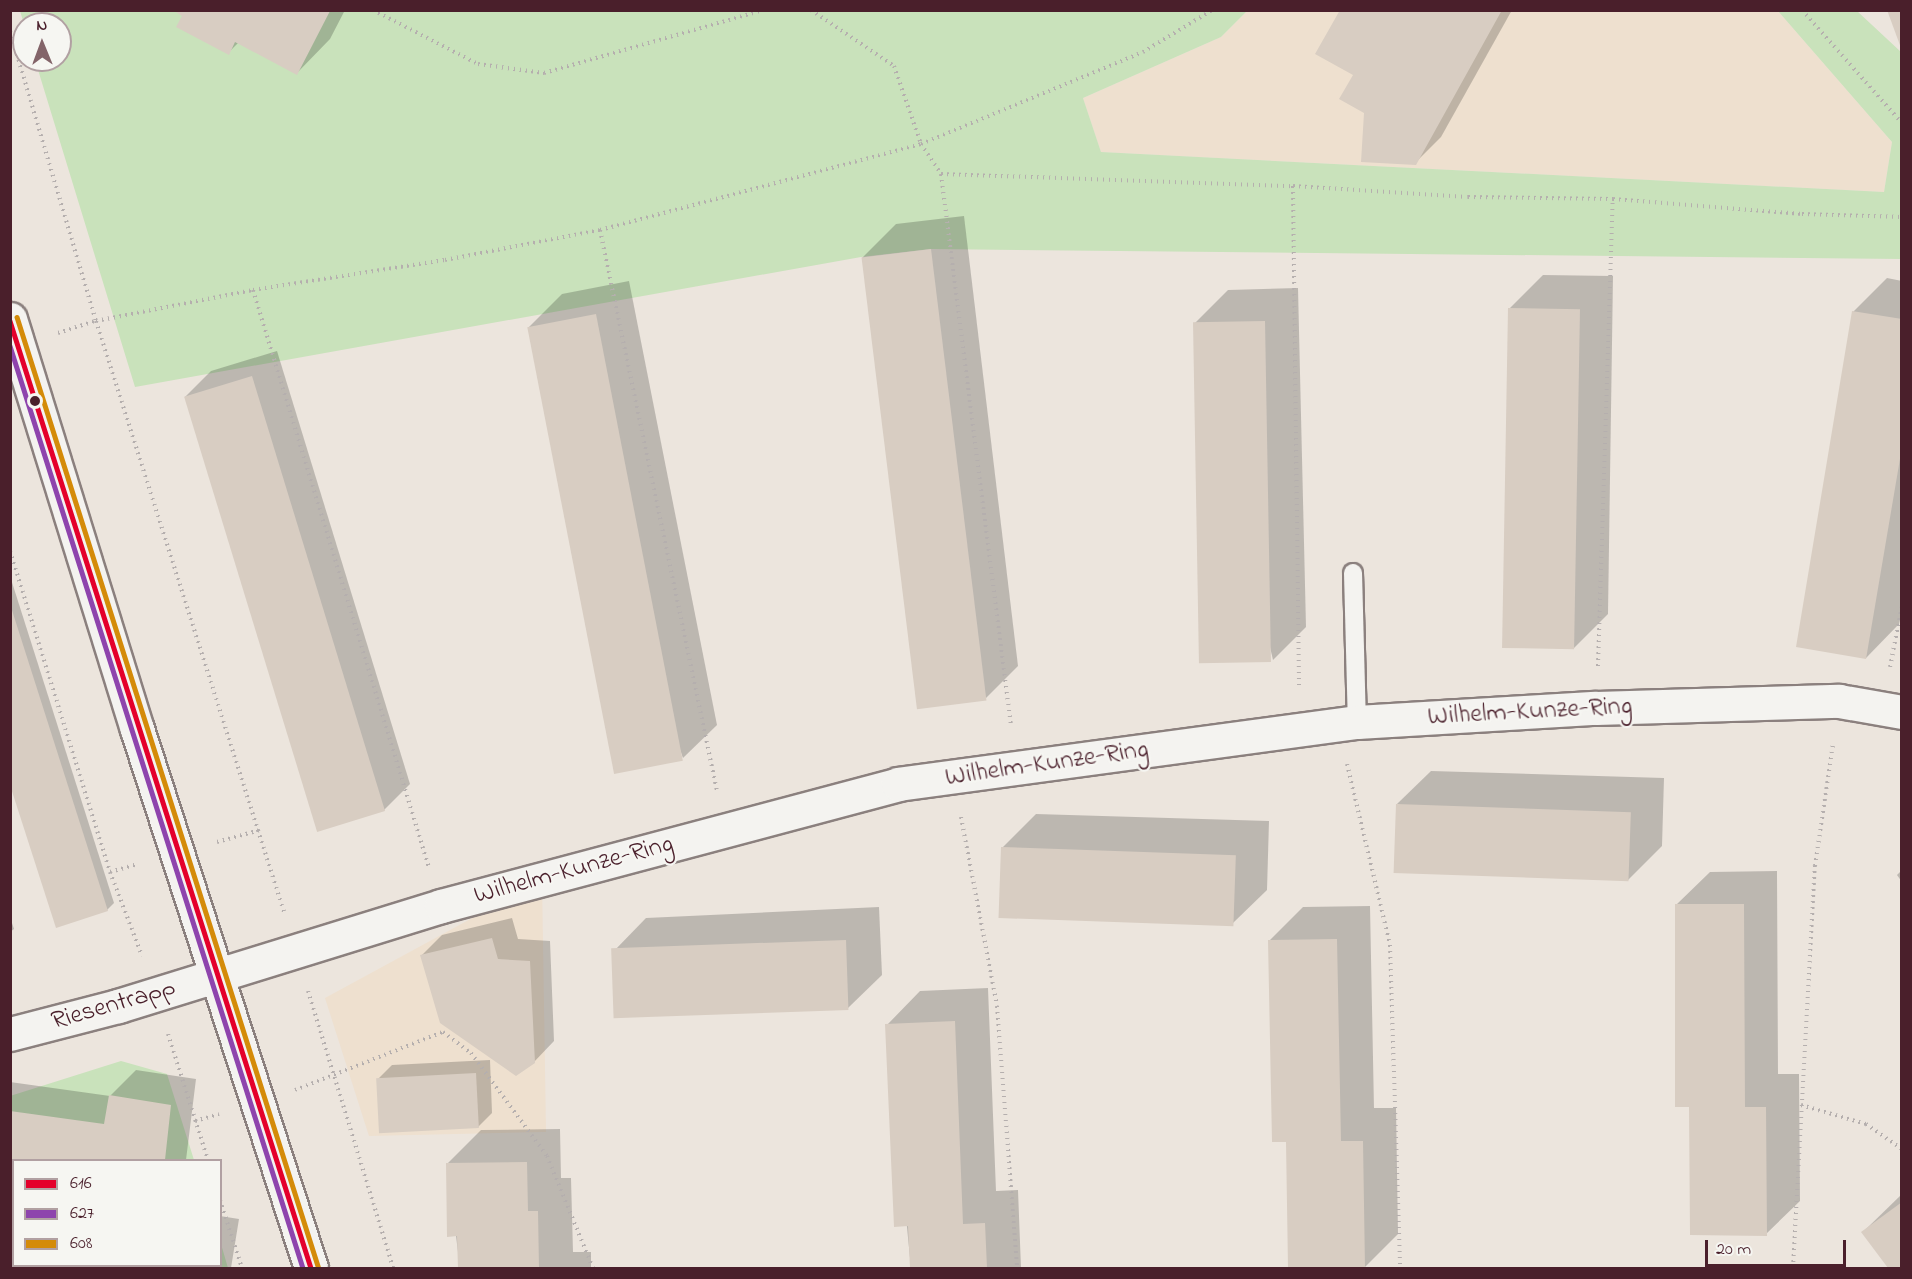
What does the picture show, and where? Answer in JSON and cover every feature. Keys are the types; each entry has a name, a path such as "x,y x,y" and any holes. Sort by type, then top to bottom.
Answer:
{"street":[{"path":"10,319 310,1269"},
{"name":"Wilhelm-Kunze-Ring","path":"217,976 294,950 441,906 898,784 1348,724 1596,708 1839,701 1892,709"},
{"name":"Riesentrapp","path":"10,1034 217,976"}],"lane":[{"path":"1348,724 1353,573"}],"path":[{"path":"374,10 478,64 544,73 763,10"},
{"path":"811,10 894,66 921,144 941,174 1017,769"},
{"path":"96,321 253,290 445,260 600,230 921,144 1143,52 1212,10"},
{"path":"1802,10 1902,123"},
{"path":"10,31 96,321 335,1077 393,1269"},
{"path":"941,174 1293,186 1468,197 1613,199 1802,214 1902,217"},
{"path":"1293,186 1299,730"},
{"path":"1596,708 1613,199"},
{"path":"600,230 725,830"},
{"path":"253,290 441,906"},
{"path":"10,551 110,872 157,994 207,1159"},
{"path":"1892,709 1902,606"},
{"path":"1793,1269 1815,866 1839,701"},
{"path":"1348,724 1390,945 1400,1269"},
{"path":"954,778 997,1006 1017,1269"},
{"path":"335,1077 443,1032 471,1053 547,1156 593,1269"},
{"path":"1801,1105 1866,1124 1902,1149"},
{"path":"222,1206 242,1269"}],"shaded area":[{"path":"1247,11 1778,11 1892,142 1884,192 1101,152 1083,98 1221,37"},
{"path":"542,880 546,1132 369,1136 325,998"}],"green space":[{"path":"1247,11 1221,37 1083,98 1101,152 1884,192 1892,142 1778,11 1857,11 1901,52 1901,259 931,249 861,257 135,387 39,72 72,72 72,12 20,12"},
{"path":"121,1061 167,1074 194,1159 12,1159 12,1267 222,1267 222,1247 228,1268 11,1268 10,1096"}],"building":[{"path":"173,10 330,11 297,75 235,42 229,55 176,27 182,16"},
{"path":"1340,10 1502,10 1416,165 1361,162 1364,113 1339,99 1353,75 1315,54"},
{"path":"1887,10 1902,10 1902,48 1901,48"},
{"path":"931,249 986,701 917,709 862,258"},
{"path":"1508,308 1580,309 1574,649 1502,648"},
{"path":"1852,311 1902,319 1902,447 1866,659 1796,647"},
{"path":"596,314 683,761 614,774 527,327"},
{"path":"1265,321 1271,662 1199,663 1193,322"},
{"path":"252,376 385,811 317,832 184,397"},
{"path":"10,604 108,911 56,928 10,785"},
{"path":"1396,804 1631,812 1628,881 1394,873"},
{"path":"1001,847 1236,855 1233,926 999,918"},
{"path":"1675,904 1744,904 1745,1107 1766,1107 1767,1236 1690,1235 1689,1107 1675,1107"},
{"path":"492,938 498,959 530,961 535,1063 516,1076 440,1023 420,955"},
{"path":"1337,939 1341,1141 1363,1141 1365,1268 1288,1268 1286,1142 1272,1142 1268,940"},
{"path":"846,940 848,1010 614,1018 611,948"},
{"path":"955,1021 963,1224 985,1223 987,1268 910,1268 908,1226 894,1227 885,1024"},
{"path":"476,1073 479,1128 379,1133 376,1078"},
{"path":"109,1095 171,1105 165,1159 12,1159 12,1254 10,1254 10,1111 104,1124"},
{"path":"527,1162 528,1211 538,1211 539,1268 458,1268 457,1236 447,1237 446,1163"},
{"path":"1902,1202 1902,1268 1888,1268 1861,1232"},
{"path":"86,1267 148,1267 85,1268"}],"transit line":[{"name":"608","path":"17,317 318,1266"},
{"name":"616","path":"10,321 311,1268"},
{"name":"627","path":"10,346 303,1268"}]}
